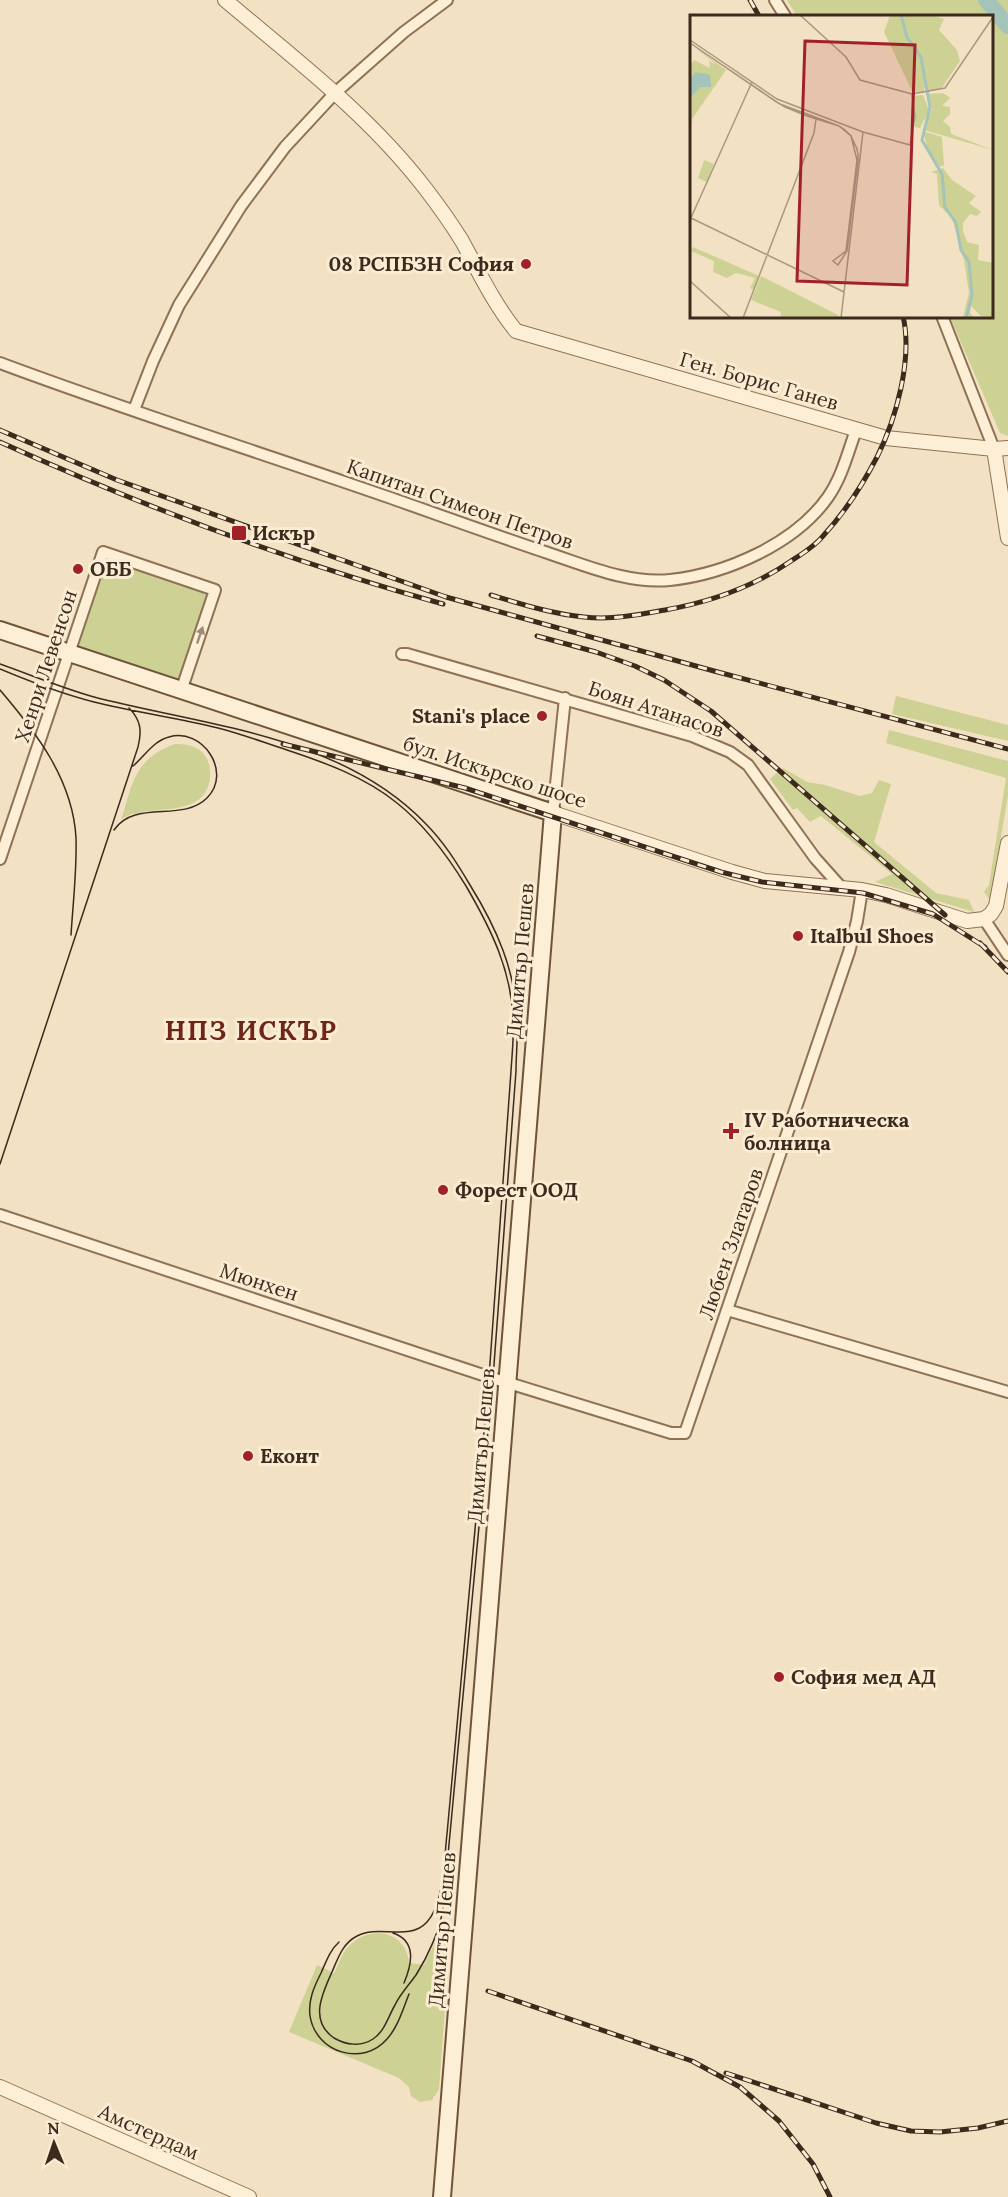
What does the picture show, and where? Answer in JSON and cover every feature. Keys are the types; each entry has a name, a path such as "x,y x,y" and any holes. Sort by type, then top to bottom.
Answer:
{"main road":[{"name":"бул. Искърско шосе","path":"0,630 553,813"},
{"name":"Димитър Пешев","path":"442,2197 553,813"}],"street":[{"path":"225,0 335,93"},
{"path":"134,410 153,361 179,305 241,206 285,147 335,93 404,32 447,0"},
{"path":"775,0 784,15"},
{"name":"Ген. Борис Ганев","path":"335,93 381,138 424,186 460,238 505,318 516,332 856,430 903,441 1001,448"},
{"path":"943,318 1001,448 1008,538"},
{"name":"Капитан Симеон Петров","path":"0,363 623,577 668,580 710,572 749,559 786,536 814,515 830,495 842,471 856,430"},
{"name":"Хенри Левенсон","path":"0,859 103,552 215,590 181,691"},
{"name":"Боян Атанасов","path":"402,654 565,698 692,736 739,757 760,779 815,858 840,886"},
{"name":"Димитър Пешев","path":"553,813 565,698"},
{"name":"бул. Искърско шосе","path":"553,813 732,873 765,881 840,886 862,890 886,895 967,921 984,919"},
{"path":"1008,843 996,906 991,915 984,919 1008,955"},
{"name":"Любен Златаров","path":"507,1382 671,1432 685,1433 849,952 862,890"},
{"name":"Мюнхен","path":"0,1215 507,1382"},
{"path":"728,1310 1008,1392"},
{"name":"Амстердам","path":"0,2087 249,2197"}],"green space":[{"path":"787,0 1008,0 1008,436 1000,433 950,318 993,318 993,15 796,15"},
{"path":"103,552 215,590 184,682 71,645"},
{"path":"896,696 1008,725 1008,741 892,714"},
{"path":"889,730 1008,761 1008,796 990,900 984,892 989,885 1006,778 886,743"},
{"path":"175,744 195,747 206,756 210,777 206,791 198,800 186,806 144,812 121,820 137,774 143,765 161,750"},
{"path":"783,768 807,782 860,796 872,793 879,780 891,784 874,842 936,893 969,900 974,912 875,882 892,874 821,816 810,822 797,808 793,810 770,779"},
{"path":"445,1921 451,1928 439,2089 432,2100 420,2102 411,2096 409,2087 399,2078 289,2032 317,1965 334,1973 343,1954 351,1944 369,1934 378,1933 396,1939 407,1953 409,1963 424,1965"}],"waterway":[{"name":"Искър","path":"986,0 1008,26"}],"tram line":[{"path":"0,664 94,697 270,738 312,752 353,770 391,794 425,823 438,838 455,861 488,917 509,967 516,1003 516,1071 493,1378 443,1908 436,1934 416,1975 399,1997 381,2032 364,2043 348,2044 334,2038 322,2024 320,2015 322,1998 339,1956 348,1943 357,1936 375,1932 412,1931 420,1928 433,1914 442,1881 489,1377 512,1053 512,1003 509,985 492,934 466,886 427,831 385,794 331,766 236,733 82,699 0,669"},
{"path":"0,690 39,740 68,796 76,838 71,935"},
{"path":"0,1164 138,747 140,726 129,708"},
{"path":"114,830 134,815 185,809 197,805 207,798 214,788 217,776 210,754 202,745 193,739 181,736 169,737 158,742 133,766"},
{"path":"393,1933 401,1937 409,1947 410,1961 404,1983"},
{"path":"339,1942 327,1960 314,1989 310,2005 310,2016 314,2029 331,2047 354,2054 377,2048 394,2029 409,1994"}],"railway":[{"path":"750,0 758,15"},
{"path":"491,595 572,616 605,618 635,615 682,607 715,598 747,586 804,553 820,540 846,508 884,442 896,407 904,369 906,333 903,318"},
{"path":"0,430 117,480 446,597 1008,749"},
{"path":"0,442 109,489 218,532 386,588 443,604"},
{"path":"537,636 596,652 635,666 664,680 711,711 945,915"},
{"path":"283,744 465,788 721,872 762,882 863,893 933,914 985,947"},
{"path":"980,943 1008,972"},
{"path":"488,1991 692,2061 740,2087 779,2121 813,2164 830,2197"},
{"path":"726,2073 876,2123 911,2131 940,2132 978,2128 1008,2121"}],"place":[{"name":"08 РСПБЗН София","path":"526,264"},
{"name":"Искър","path":"239,533"},
{"name":"ОББ","path":"78,569"},
{"name":"Stani's place","path":"542,716"},
{"name":"Italbul Shoes","path":"798,936"},
{"name":"IV Работническа болница","path":"731,1131"},
{"name":"Форест ООД","path":"443,1190"},
{"name":"Еконт","path":"248,1456"},
{"name":"София мед АД","path":"779,1677"}],"district":[{"name":"НПЗ ИСКЪР","path":"251,1031"}]}
